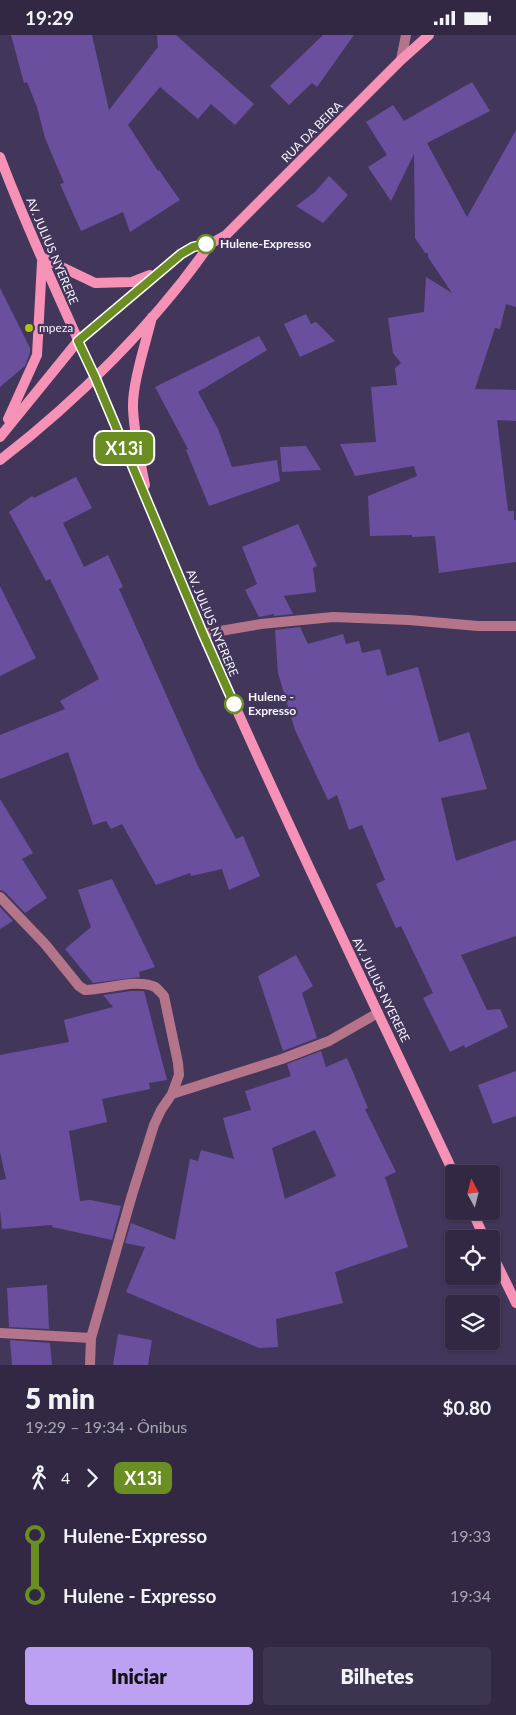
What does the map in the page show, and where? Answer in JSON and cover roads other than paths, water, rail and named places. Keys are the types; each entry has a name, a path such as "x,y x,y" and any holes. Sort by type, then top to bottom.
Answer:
{"main road":[{"name":"RUA DA BEIRA","path":"1,435 78,341 158,272 187,251 193,247 210,244 226,235 401,60 429,35"},
{"name":"AV. JULIUS NYERERE","path":"0,157 12,190 95,377 234,704 450,1165"},
{"name":"RUA DA BEIRA","path":"0,460 24,442 95,377 153,317 194,267 210,244"},
{"path":"1,435 37,355 42,258 95,283 132,282 158,272"},
{"path":"149,505 137,446 133,407 136,383 153,317"},
{"path":"500,1270 516,1303"}],"street":[{"path":"401,60 406,35"},
{"path":"203,634 261,624 333,617 409,620 478,626 516,626"},
{"path":"0,897 45,944 79,986 85,990 131,984 144,984 156,987 164,995 179,1069 179,1075 172,1094 154,1125 90,1337 90,1365"},
{"path":"172,1094 282,1059 321,1044 378,1013"},
{"path":"0,1333 90,1337"}],"place":[{"name":"Hulene-Expresso","path":"206,244"},
{"name":"mpeza","path":"29,328"},
{"name":"Hulene - Expresso","path":"234,704"}]}
